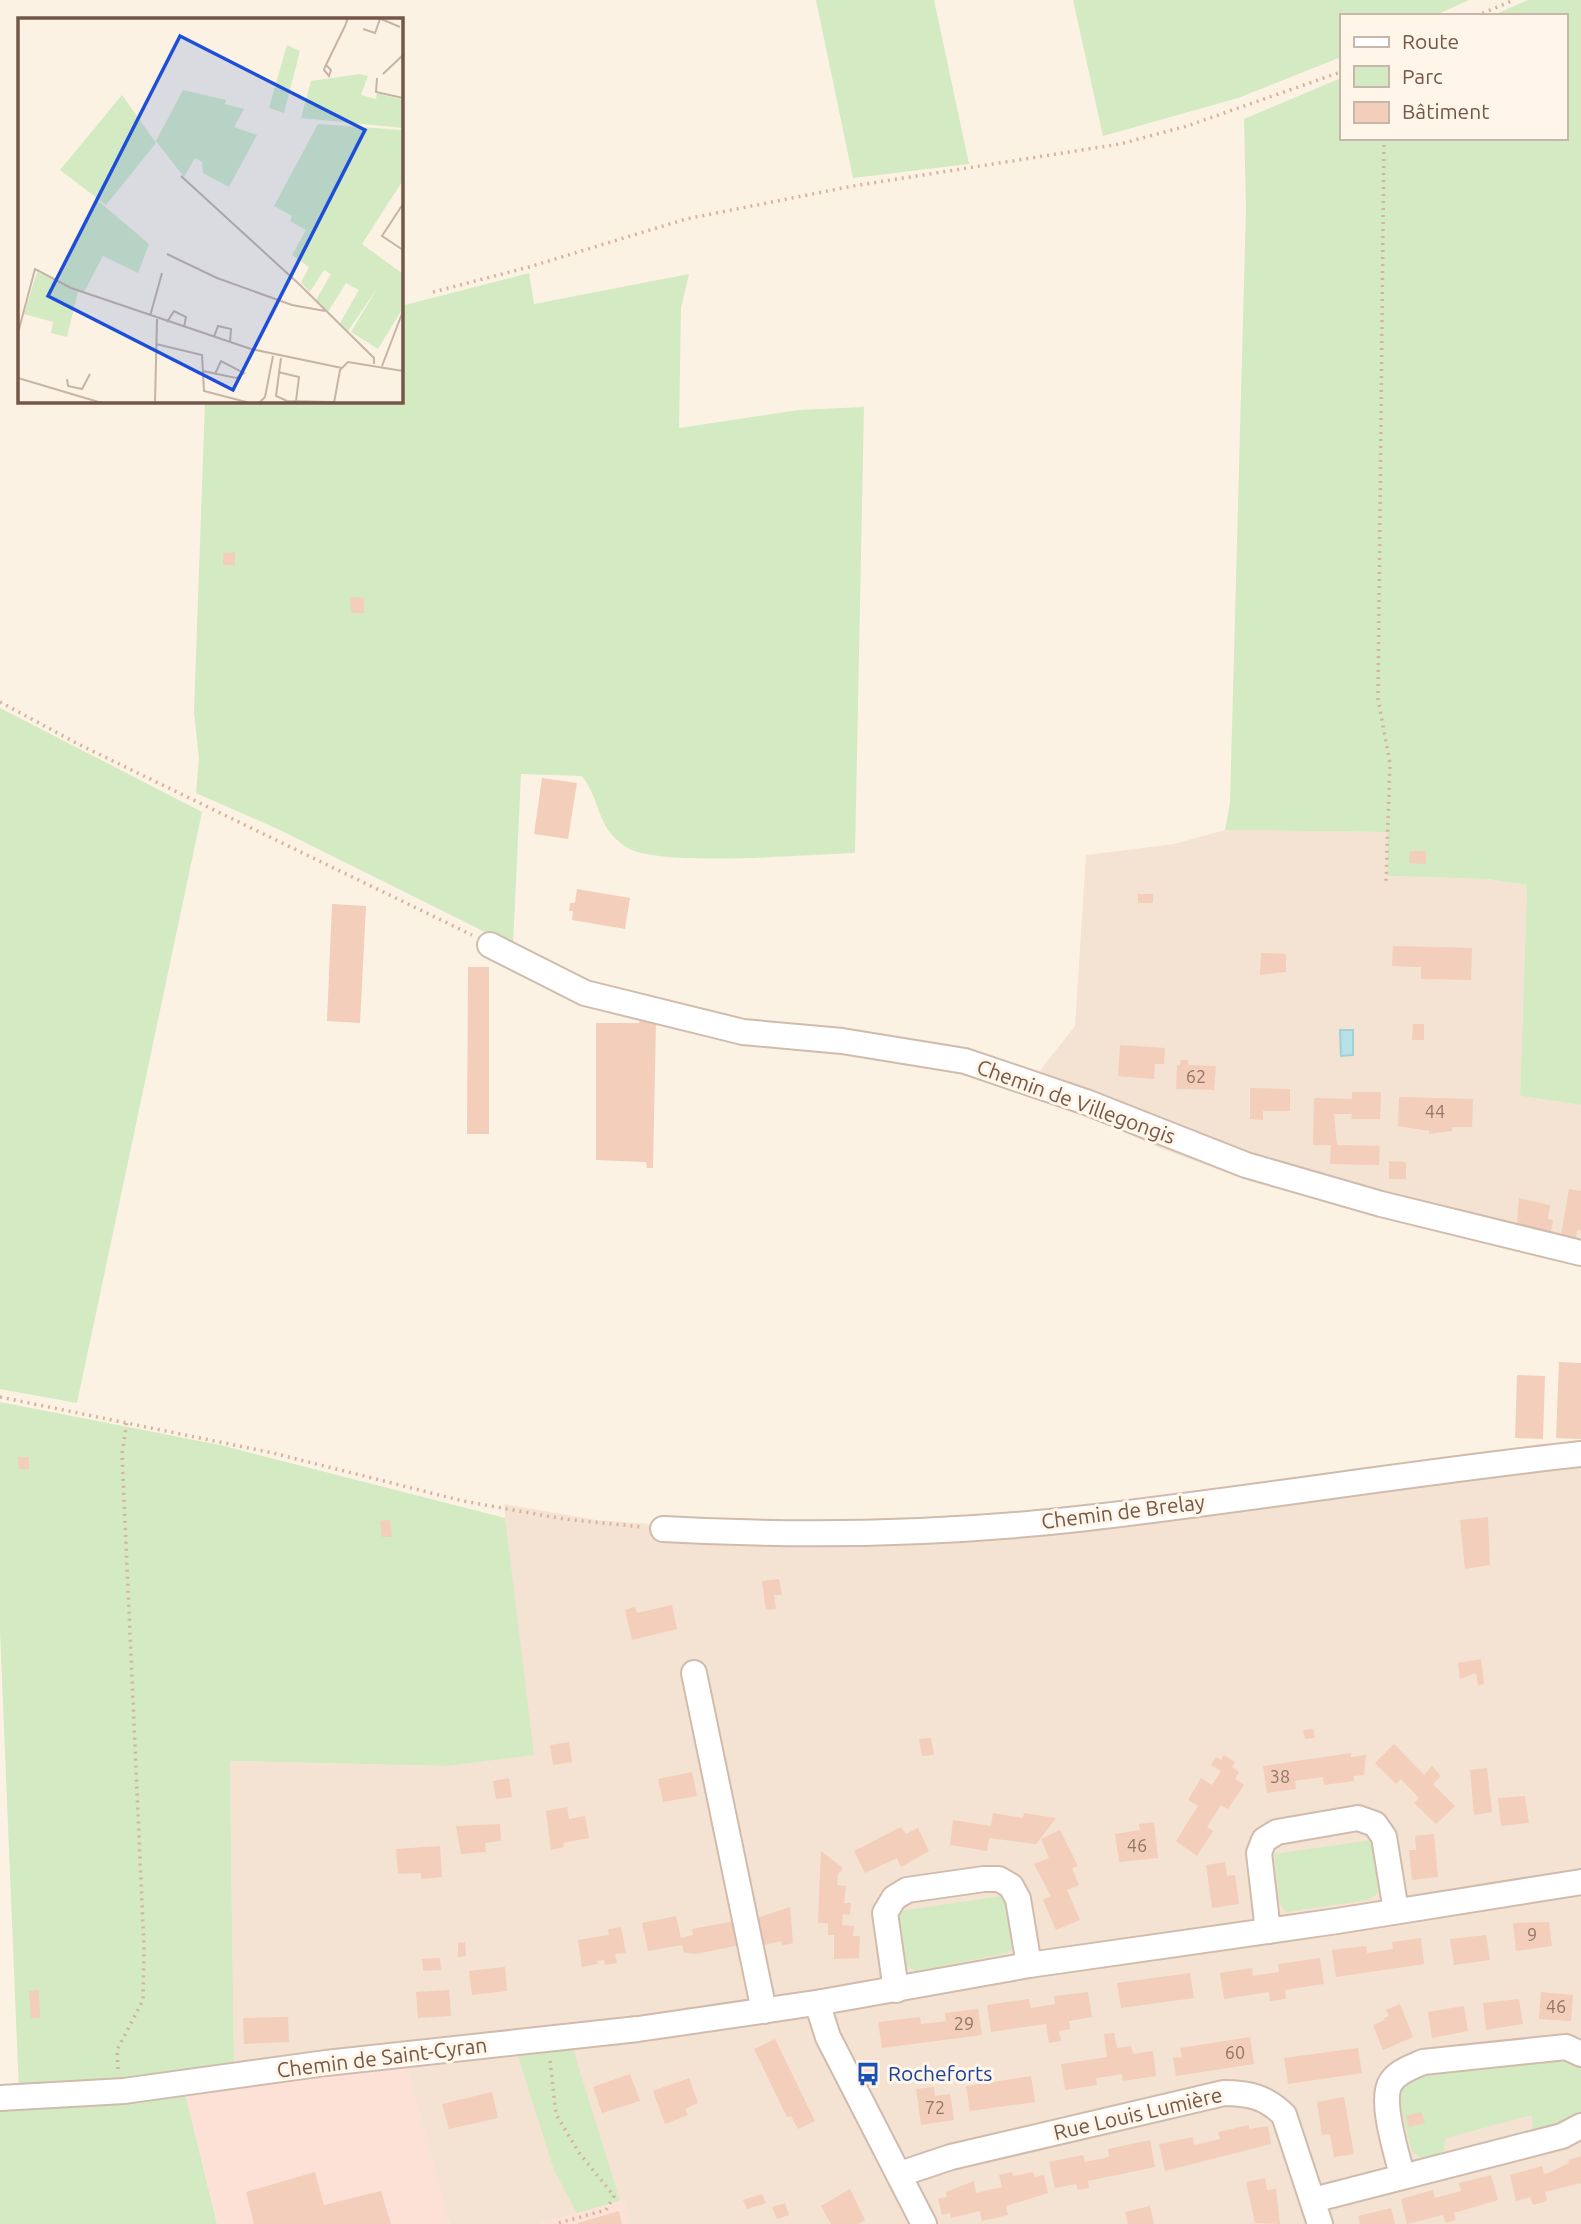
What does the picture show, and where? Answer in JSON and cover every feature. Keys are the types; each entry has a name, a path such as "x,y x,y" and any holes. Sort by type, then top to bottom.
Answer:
{"street":[{"name":"Chemin de Villegongis","path":"491,944 585,993 743,1032 842,1041 965,1061 1086,1102 1245,1165 1381,1204 1581,1253"},
{"name":"Chemin de Brelay","path":"663,1529 727,1533 923,1531 1085,1518 1581,1454"},
{"path":"694,1673 764,2011"},
{"path":"1268,1931 1259,1853 1264,1840 1277,1832 1358,1818 1375,1824 1384,1837 1396,1911"},
{"path":"896,1990 884,1913 894,1898 907,1890 999,1878 1011,1885 1018,1899 1029,1965"},
{"name":"Chemin de Saint-Cyran","path":"0,2098 124,2091 764,2011 1029,1965 1581,1882"},
{"path":"822,2002 820,2012 828,2037 924,2224"},
{"path":"1402,2175 1386,2101 1390,2083 1404,2069 1423,2062 1566,2047 1581,2054"},
{"name":"Rue Louis Lumière","path":"900,2174 951,2157 1198,2099 1224,2093 1248,2093 1273,2104 1284,2115 1320,2224"},
{"path":"1313,2200 1562,2136 1581,2126"}],"path":[{"path":"1481,14 1514,0"},
{"path":"433,292 529,267 686,219 853,186 1120,144 1187,125 1340,72"},
{"path":"1384,140 1378,699 1390,763 1386,881"},
{"path":"0,702 80,745 491,944"},
{"path":"0,1397 273,1453 463,1501 564,1519 663,1529"},
{"path":"124,2091 116,2062 117,2050 143,2000 144,1948 122,1454 127,1421"},
{"path":"548,2038 556,2114 580,2154 614,2196 606,2210 555,2224"}],"shaded area":[{"path":"1225,830 1388,832 1387,876 1487,879 1527,885 1520,1096 1581,1105 1581,1264 1474,1241 1252,1182 1157,1147 1036,1093 1041,1069 1075,1026 1086,855 1174,844"},
{"path":"1581,1446 1581,2224 631,2224 623,2200 539,2224 449,2224 406,2063 234,2087 230,1761 445,1766 506,1528 504,1504 596,1520 690,1527 911,1527 1086,1512"},
{"path":"406,2062 449,2224 217,2224 185,2093"},
{"path":"624,2200 631,2224 539,2224"}],"green space":[{"path":"816,0 934,0 969,164 853,178"},
{"path":"1073,0 1469,0 1438,14 1340,14 1340,57 1238,98 1103,136"},
{"path":"1528,0 1581,0 1581,1105 1520,1096 1527,885 1487,879 1387,876 1388,832 1225,830 1230,803 1246,208 1244,119 1340,78 1340,140 1567,140 1567,14 1496,14"},
{"path":"529,273 534,304 689,274 681,308 679,428 799,410 864,407 855,853 700,858 643,853 626,847 609,831 582,776 521,774 513,946 280,830 196,793 199,758 194,712 205,402 402,402 402,306"},
{"path":"0,708 202,812 77,1403 0,1389"},
{"path":"0,1402 220,1445 505,1518 534,1755 445,1766 230,1761 234,2072 19,2092 0,1631"},
{"path":"1372,1840 1382,1885 1377,1894 1368,1900 1286,1912 1280,1905 1274,1854"},
{"path":"1009,1895 1018,1943 1007,1953 916,1971 903,1963 894,1912"},
{"path":"573,2049 620,2201 577,2213 554,2170 517,2053"},
{"path":"1566,2055 1581,2061 1581,2118 1533,2133 1532,2115 1446,2138 1443,2155 1423,2159 1412,2152 1396,2088 1420,2073"},
{"path":"185,2093 217,2224 0,2224 0,2102"}],"water":[{"path":"1340,1030 1353,1030 1353,1055 1341,1056"}],"building":[{"path":"235,552 235,565 223,565 223,553"},
{"path":"350,597 364,598 364,613 351,613"},
{"path":"542,778 577,783 568,839 534,834"},
{"path":"1410,851 1426,851 1426,864 1409,863"},
{"path":"577,889 630,898 625,929 572,920 570,903 575,903"},
{"path":"1138,894 1153,894 1153,903 1138,903"},
{"path":"332,904 366,906 360,1023 327,1021"},
{"path":"1393,946 1472,948 1471,980 1421,979 1421,967 1392,966"},
{"path":"1261,953 1286,954 1286,972 1260,975"},
{"path":"468,967 489,967 489,1134 467,1134"},
{"path":"640,1016 656,1021 653,1168 647,1168 646,1162 596,1160 596,1023 639,1023"},
{"path":"1413,1024 1424,1024 1424,1040 1412,1040"},
{"path":"1120,1045 1165,1048 1164,1064 1155,1064 1154,1079 1118,1076"},
{"path":"1181,1060 1188,1060 1188,1065 1216,1066 1214,1090 1176,1089 1177,1065 1180,1065"},
{"path":"1250,1088 1290,1089 1290,1111 1263,1111 1263,1120 1250,1119"},
{"path":"1352,1092 1381,1092 1380,1119 1351,1119 1352,1114 1334,1114 1337,1145 1380,1146 1379,1165 1330,1164 1331,1145 1313,1145 1314,1098 1352,1099"},
{"path":"1399,1097 1473,1099 1472,1127 1452,1127 1452,1131 1429,1134 1429,1131 1398,1126"},
{"path":"1389,1161 1406,1162 1406,1179 1389,1179"},
{"path":"1569,1189 1581,1191 1581,1231 1577,1230 1576,1238 1561,1235"},
{"path":"1519,1198 1550,1205 1548,1219 1553,1220 1551,1232 1517,1225"},
{"path":"1559,1362 1581,1363 1581,1439 1556,1438"},
{"path":"1517,1375 1545,1376 1543,1439 1515,1438"},
{"path":"18,1457 29,1457 29,1469 19,1469"},
{"path":"1488,1517 1490,1565 1465,1569 1460,1520"},
{"path":"390,1520 392,1537 382,1537 380,1521"},
{"path":"779,1579 782,1595 774,1595 776,1609 766,1610 762,1581"},
{"path":"672,1605 677,1629 632,1640 625,1610 635,1607 637,1613"},
{"path":"1481,1659 1484,1684 1478,1685 1476,1673 1460,1679 1458,1663"},
{"path":"1313,1729 1315,1738 1305,1739 1303,1730"},
{"path":"931,1738 934,1755 922,1756 919,1739"},
{"path":"569,1742 572,1762 553,1765 550,1745"},
{"path":"1394,1744 1424,1775 1432,1766 1441,1776 1433,1784 1455,1806 1436,1824 1414,1803 1419,1798 1401,1779 1396,1784 1375,1763"},
{"path":"1351,1753 1351,1757 1366,1755 1364,1775 1354,1776 1354,1781 1324,1785 1323,1777 1300,1780 1295,1781 1296,1789 1267,1793 1263,1766"},
{"path":"1224,1755 1235,1762 1232,1767 1239,1772 1235,1779 1244,1785 1228,1809 1221,1805 1207,1827 1213,1831 1197,1856 1176,1841 1198,1806 1188,1800 1201,1778 1212,1785 1221,1771 1211,1765 1216,1757 1221,1760"},
{"path":"1487,1768 1492,1812 1474,1815 1470,1770"},
{"path":"692,1772 697,1796 663,1802 658,1779"},
{"path":"509,1778 512,1797 496,1799 493,1781"},
{"path":"1525,1796 1529,1823 1501,1826 1498,1798"},
{"path":"567,1807 569,1819 585,1816 589,1838 563,1843 564,1847 551,1850 546,1811"},
{"path":"993,1813 1023,1818 1024,1813 1056,1818 1036,1844 989,1838 987,1851 950,1845 953,1820 991,1826"},
{"path":"1154,1822 1158,1858 1119,1862 1115,1834 1140,1830 1139,1824"},
{"path":"500,1824 501,1841 485,1843 486,1852 461,1854 456,1826"},
{"path":"901,1827 906,1834 918,1828 929,1851 901,1867 897,1858 865,1873 854,1851"},
{"path":"1060,1830 1078,1866 1072,1868 1079,1885 1067,1890 1080,1920 1056,1930 1043,1900 1051,1896 1034,1864 1049,1858 1041,1839"},
{"path":"1434,1834 1438,1877 1412,1880 1409,1850 1416,1850 1415,1836"},
{"path":"440,1846 442,1877 421,1879 421,1873 398,1874 396,1849"},
{"path":"821,1851 843,1868 838,1874 837,1885 846,1886 844,1903 851,1903 850,1915 843,1914 842,1925 854,1926 853,1936 860,1936 859,1958 834,1959 834,1935 828,1935 828,1923 818,1923"},
{"path":"1225,1862 1227,1876 1235,1875 1239,1904 1212,1908 1206,1865"},
{"path":"790,1907 793,1943 782,1946 781,1941 756,1947 751,1920"},
{"path":"676,1916 681,1938 693,1935 692,1929 734,1921 740,1945 696,1954 684,1953 682,1945 648,1951 642,1923"},
{"path":"1549,1922 1552,1946 1516,1951 1513,1923"},
{"path":"621,1927 626,1953 615,1954 617,1963 605,1965 604,1960 582,1967 578,1940 609,1935 608,1929"},
{"path":"1486,1935 1490,1960 1454,1965 1450,1939"},
{"path":"1421,1938 1424,1964 1336,1977 1332,1950 1366,1946 1367,1953 1393,1949 1392,1942"},
{"path":"465,1942 466,1956 458,1957 458,1943"},
{"path":"440,1958 441,1970 423,1971 422,1959"},
{"path":"1320,1958 1324,1984 1285,1990 1286,1999 1270,2001 1269,1992 1224,1999 1220,1973 1252,1968 1253,1976 1279,1972 1278,1964"},
{"path":"505,1967 507,1991 472,1995 469,1971"},
{"path":"1190,1973 1194,1998 1121,2008 1117,1983"},
{"path":"39,1990 40,2018 31,2018 29,1991"},
{"path":"449,1990 451,2016 418,2018 416,1992"},
{"path":"1088,1992 1092,2017 1069,2021 1070,2029 1059,2031 1061,2041 1049,2043 1046,2024 991,2032 987,2005 1029,1999 1031,2008 1055,2004 1054,1996"},
{"path":"1541,1992 1573,1995 1571,2021 1539,2019"},
{"path":"1519,1999 1523,2024 1486,2030 1483,2003"},
{"path":"1400,2004 1413,2037 1383,2050 1373,2025 1389,2016 1386,2010"},
{"path":"1464,2006 1468,2031 1432,2038 1428,2012"},
{"path":"978,2009 982,2035 882,2048 878,2022 920,2017 921,2024 941,2022 946,2021 945,2013"},
{"path":"288,2017 289,2042 244,2044 243,2018"},
{"path":"1114,2033 1117,2048 1131,2046 1133,2054 1153,2051 1156,2076 1123,2081 1122,2074 1096,2078 1097,2085 1065,2090 1061,2064 1107,2057 1104,2034"},
{"path":"1250,2037 1254,2064 1176,2076 1173,2058 1182,2057 1180,2048"},
{"path":"775,2039 815,2121 798,2129 791,2116 787,2117 754,2049"},
{"path":"1358,2048 1362,2073 1288,2084 1284,2058"},
{"path":"630,2074 640,2101 602,2113 593,2087"},
{"path":"1031,2076 1035,2102 970,2111 966,2086"},
{"path":"689,2078 698,2103 685,2109 688,2115 665,2124 653,2091"},
{"path":"934,2087 935,2096 950,2094 954,2120 921,2125 916,2089"},
{"path":"492,2092 498,2118 449,2129 442,2104"},
{"path":"1344,2097 1354,2154 1334,2157 1330,2134 1322,2135 1317,2102"},
{"path":"1421,2112 1425,2123 1409,2127 1406,2116"},
{"path":"1249,2125 1249,2129 1268,2126 1271,2144 1165,2171 1159,2144 1193,2137 1194,2145 1220,2139 1218,2132"},
{"path":"1150,2140 1155,2167 1088,2181 1089,2188 1078,2190 1076,2184 1055,2188 1049,2162 1083,2155 1085,2162 1105,2158 1109,2156 1108,2149"},
{"path":"1581,2156 1581,2183 1545,2192 1547,2201 1533,2205 1530,2197 1516,2201 1510,2175 1542,2166 1544,2174 1548,2173 1569,2163 1568,2160"},
{"path":"315,2172 324,2205 381,2191 391,2224 254,2224 246,2192"},
{"path":"1012,2172 1013,2176 1033,2172 1035,2177 1044,2175 1048,2193 1006,2206 1008,2215 982,2221 980,2211 951,2218 950,2213 942,2215 938,2199 947,2197 946,2192 974,2181 976,2193 1002,2187 999,2175"},
{"path":"1491,2175 1498,2200 1454,2213 1456,2220 1446,2223 1443,2215 1407,2224 1401,2199 1433,2190 1435,2198 1461,2191 1459,2183"},
{"path":"1265,2178 1267,2190 1276,2189 1280,2224 1255,2223 1246,2182"},
{"path":"850,2189 865,2220 858,2224 831,2224 821,2206"},
{"path":"762,2194 766,2203 747,2209 743,2200"},
{"path":"785,2203 789,2215 777,2219 772,2207"},
{"path":"1150,2206 1154,2224 1128,2224 1125,2212"},
{"path":"1391,2208 1395,2224 1360,2224 1358,2216"},
{"path":"619,2211 622,2224 578,2224 578,2223"}],"place":[{"name":"Rocheforts","path":"868,2074"}]}
